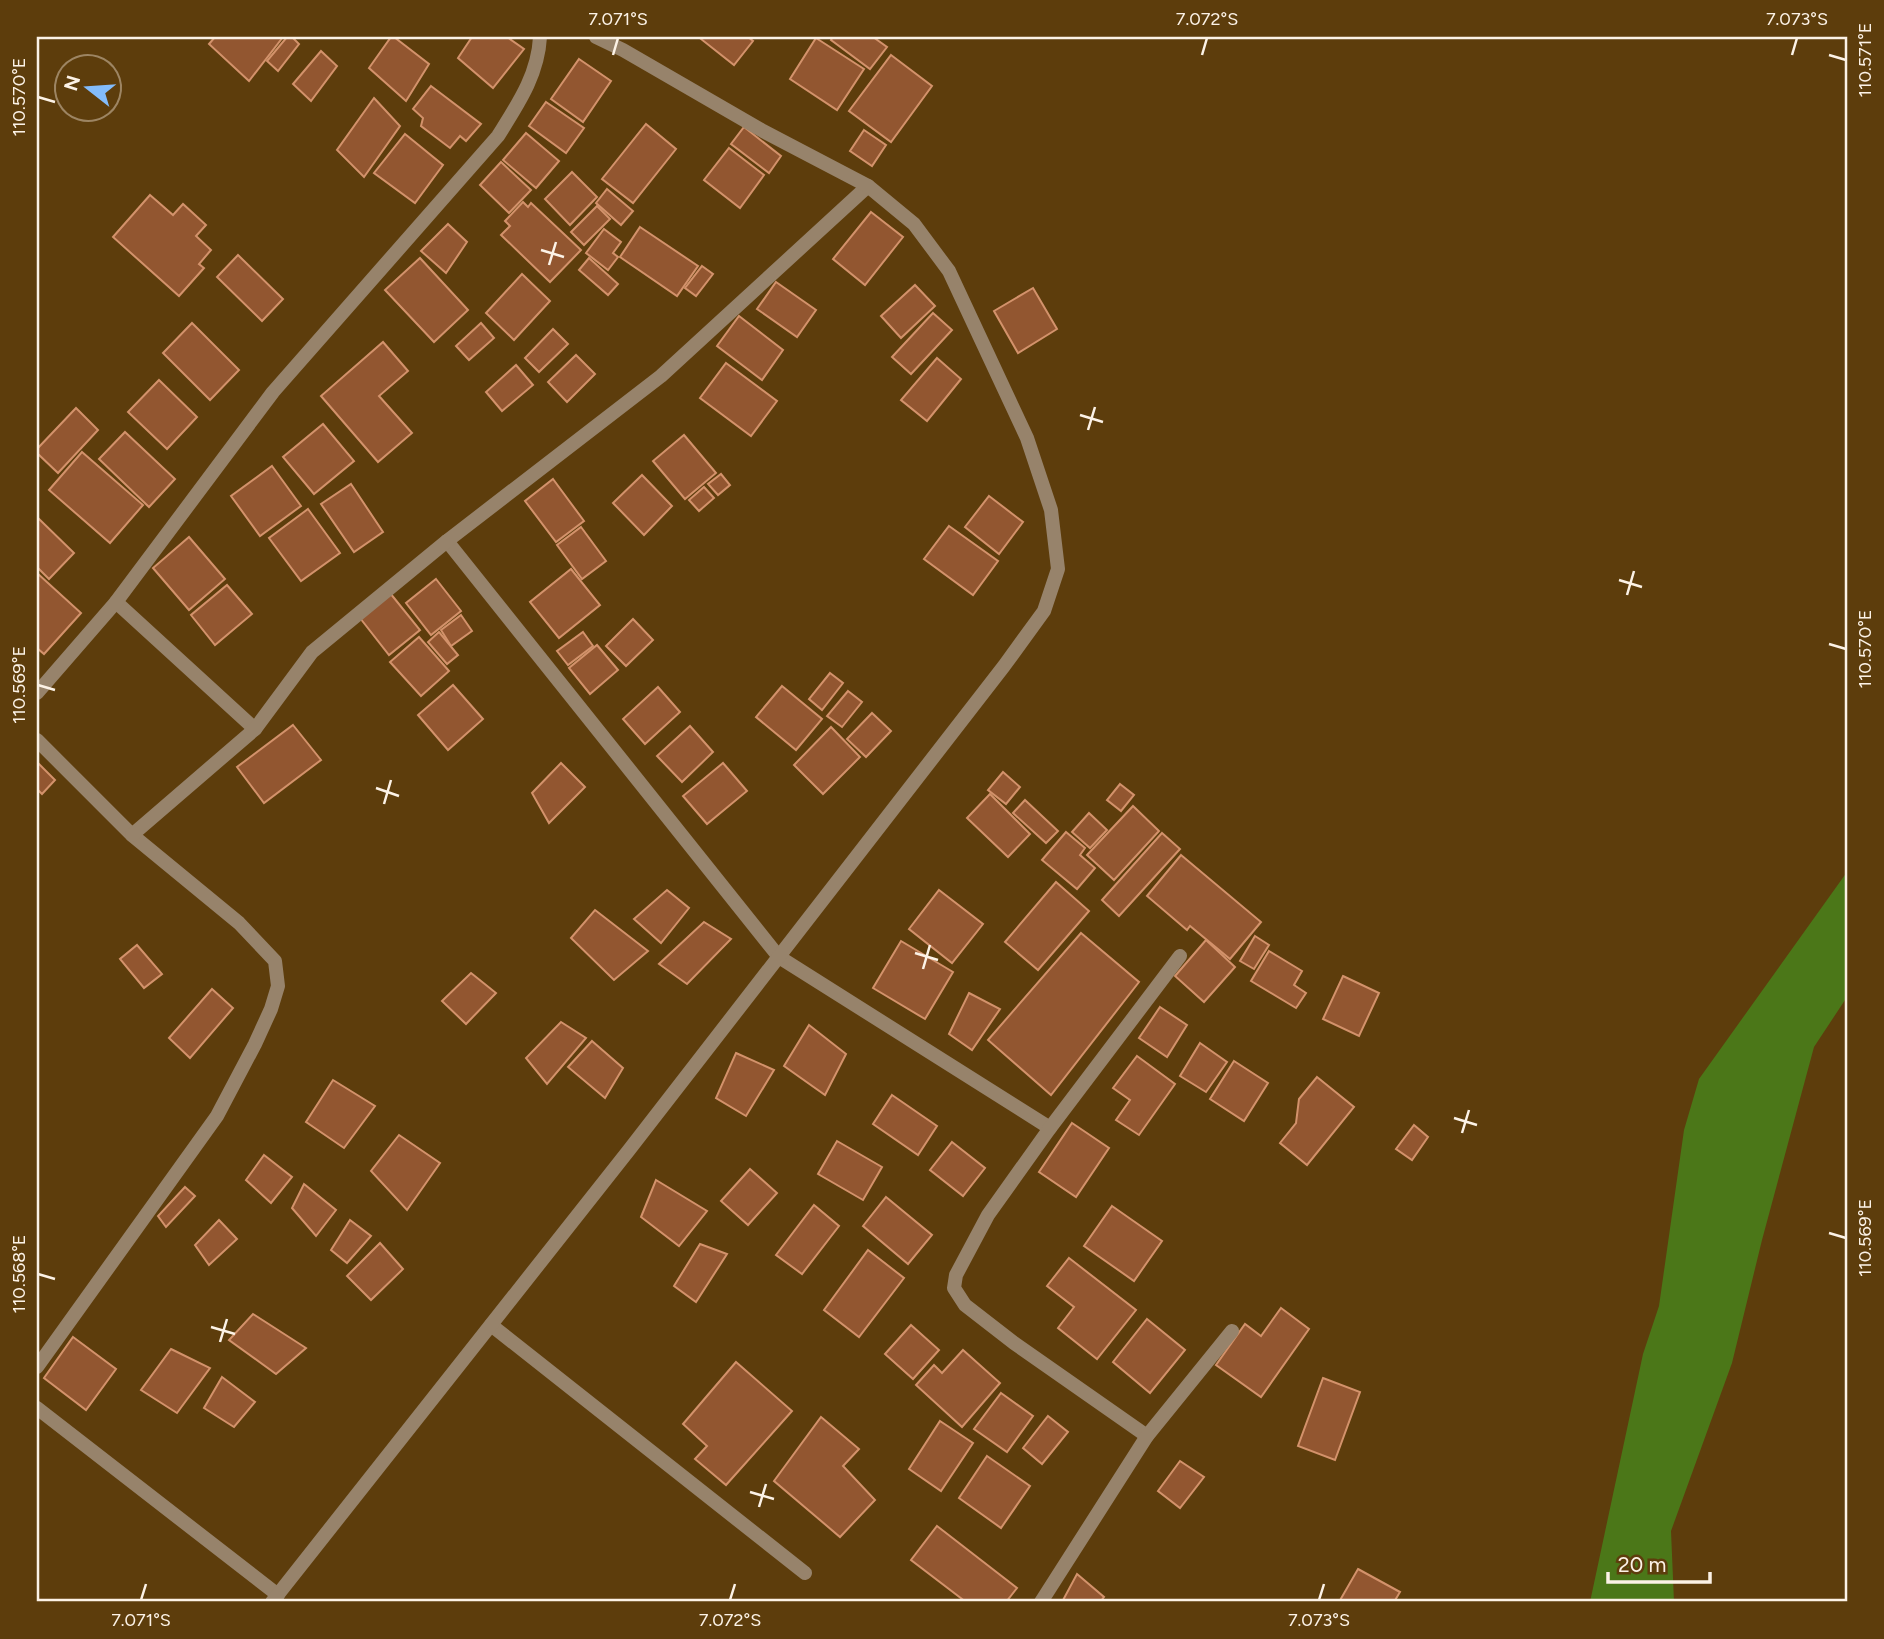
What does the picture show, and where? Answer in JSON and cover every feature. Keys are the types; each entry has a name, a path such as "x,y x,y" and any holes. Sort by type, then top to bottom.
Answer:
{"street":[{"path":"37,692 116,603 273,392 498,136 523,97 539,56 540,37"},
{"path":"37,1408 275,1599 779,957 1044,611 1058,569 1051,510 1027,438 949,271 914,224 868,186 763,131 596,37"},
{"path":"132,835 255,729 312,652 447,541 661,376 868,186"},
{"path":"447,541 779,957 1050,1128"},
{"path":"116,603 255,729"},
{"path":"37,740 132,835 239,923 275,961 278,986 256,1044 217,1116 37,1367"},
{"path":"1147,1436 1014,1343 965,1305 954,1289 956,1275 988,1215 1180,956"},
{"path":"491,1325 805,1573"},
{"path":"1041,1602 1147,1436 1232,1331"}],"shaded area":[{"path":"1847,872 1847,997 1814,1047 1732,1363 1671,1531 1674,1602 1590,1602 1643,1354 1659,1306 1684,1130 1699,1079"}],"building":[{"path":"215,37 283,37 249,81 209,44"},
{"path":"287,37 292,37 299,44 278,71 267,61"},
{"path":"391,37 429,64 406,101 369,68"},
{"path":"472,37 507,37 524,49 493,88 458,58"},
{"path":"748,37 753,41 734,65 701,39"},
{"path":"833,37 873,37 887,47 870,69 831,40"},
{"path":"816,38 864,69 837,110 790,79"},
{"path":"321,51 337,66 311,101 293,84"},
{"path":"891,55 932,86 891,142 849,111"},
{"path":"579,59 611,81 583,122 551,99"},
{"path":"431,86 481,124 466,141 460,136 450,148 421,126 423,118 413,109"},
{"path":"374,98 400,126 364,177 337,150"},
{"path":"546,102 584,128 566,153 529,126"},
{"path":"646,124 676,149 633,203 602,179"},
{"path":"744,127 781,156 769,173 731,144"},
{"path":"864,130 886,145 872,166 850,151"},
{"path":"526,133 559,161 536,188 503,160"},
{"path":"405,134 443,165 415,203 374,173"},
{"path":"729,148 764,175 740,208 704,180"},
{"path":"501,162 531,190 509,213 480,185"},
{"path":"572,172 597,197 570,225 545,199"},
{"path":"607,189 633,211 621,225 596,203"},
{"path":"150,195 173,215 183,204 206,225 196,236 211,250 199,264 204,268 179,296 113,237"},
{"path":"523,202 528,207 531,203 581,250 550,282 501,235 510,226 505,221"},
{"path":"597,206 610,219 584,245 571,232"},
{"path":"871,212 903,237 865,285 833,259"},
{"path":"448,224 467,242 446,273 421,251"},
{"path":"640,227 698,266 677,296 620,257"},
{"path":"604,229 621,242 613,253 618,257 608,270 586,253"},
{"path":"238,255 283,299 262,321 217,277"},
{"path":"420,258 468,310 434,342 385,290"},
{"path":"589,258 618,284 608,295 579,270"},
{"path":"702,266 713,274 696,296 685,288"},
{"path":"522,274 550,301 514,340 486,313"},
{"path":"776,282 816,310 797,337 757,309"},
{"path":"915,285 935,306 901,338 881,316"},
{"path":"1033,288 1057,329 1018,353 994,311"},
{"path":"933,313 952,330 911,374 892,357"},
{"path":"739,316 783,350 762,380 717,346"},
{"path":"192,323 239,370 210,400 163,353"},
{"path":"481,323 494,338 469,360 456,346"},
{"path":"553,329 568,344 539,372 525,358"},
{"path":"383,342 408,371 379,396 412,433 378,462 321,396"},
{"path":"576,355 595,374 567,402 548,382"},
{"path":"937,358 961,379 927,421 901,400"},
{"path":"726,363 777,401 751,436 700,398"},
{"path":"516,365 533,385 502,411 486,392"},
{"path":"159,380 197,417 167,449 128,412"},
{"path":"76,408 98,430 58,473 37,453 37,449"},
{"path":"323,424 354,461 314,494 283,457"},
{"path":"125,432 175,479 149,507 99,459"},
{"path":"684,435 716,473 685,499 653,461"},
{"path":"82,452 143,505 110,543 49,490"},
{"path":"272,466 301,506 260,536 231,496"},
{"path":"721,474 730,485 718,495 708,484"},
{"path":"642,475 672,506 644,535 613,503"},
{"path":"553,479 584,521 556,542 525,501"},
{"path":"351,484 383,532 354,552 321,504"},
{"path":"704,487 714,498 699,511 689,500"},
{"path":"989,496 1023,522 999,554 965,527"},
{"path":"308,509 340,553 301,581 269,538"},
{"path":"37,517 74,553 49,579 37,567"},
{"path":"949,526 998,561 973,595 924,559"},
{"path":"581,527 606,561 582,579 557,545"},
{"path":"189,537 225,579 189,610 153,568"},
{"path":"571,569 600,605 559,638 530,602"},
{"path":"37,573 81,613 44,654 37,648"},
{"path":"436,579 461,611 431,635 406,603"},
{"path":"227,585 252,614 215,645 191,615"},
{"path":"390,593 420,630 389,655 360,618"},
{"path":"461,615 472,631 451,646 441,630"},
{"path":"633,619 653,640 626,666 606,646"},
{"path":"439,632 458,655 447,664 428,642"},
{"path":"583,632 593,646 568,665 557,651"},
{"path":"419,637 449,671 421,696 390,662"},
{"path":"597,645 618,670 590,694 569,668"},
{"path":"830,673 843,683 822,710 809,699"},
{"path":"453,685 483,719 448,750 418,715"},
{"path":"782,686 822,719 796,750 756,717"},
{"path":"658,687 680,712 645,744 623,719"},
{"path":"848,691 862,702 842,727 827,716"},
{"path":"872,713 891,731 866,757 847,739"},
{"path":"293,725 321,760 264,803 237,767"},
{"path":"690,726 713,752 682,782 657,756"},
{"path":"831,727 860,757 823,794 794,765"},
{"path":"37,762 55,780 42,794 37,789"},
{"path":"561,763 585,787 549,823 532,793"},
{"path":"723,763 747,791 707,824 683,796"},
{"path":"1003,772 1020,787 1006,804 988,790"},
{"path":"1120,784 1134,795 1121,811 1107,800"},
{"path":"990,794 1030,834 1008,857 967,818"},
{"path":"1025,800 1058,831 1046,843 1013,813"},
{"path":"1133,806 1159,831 1114,880 1087,855"},
{"path":"1089,813 1107,830 1090,848 1072,832"},
{"path":"1066,832 1085,848 1080,855 1095,868 1077,889 1042,860"},
{"path":"1162,833 1180,849 1119,916 1102,900"},
{"path":"1181,855 1261,922 1230,959 1190,926 1187,930 1147,896"},
{"path":"1056,882 1089,911 1038,970 1005,942"},
{"path":"667,890 689,908 661,943 634,919"},
{"path":"939,890 983,924 952,963 909,929"},
{"path":"595,910 648,951 614,980 571,938"},
{"path":"704,922 731,939 687,984 659,964"},
{"path":"1081,933 1139,982 1051,1095 988,1040"},
{"path":"1255,936 1269,945 1254,969 1240,961"},
{"path":"1206,940 1235,967 1204,1002 1175,976"},
{"path":"901,941 953,972 925,1019 873,988"},
{"path":"137,945 162,974 144,988 120,959"},
{"path":"1269,951 1302,971 1294,985 1306,993 1296,1008 1251,981"},
{"path":"471,973 496,993 466,1024 442,1001"},
{"path":"1343,976 1379,993 1359,1036 1323,1019"},
{"path":"212,989 233,1008 190,1058 169,1038"},
{"path":"969,993 1000,1009 972,1050 949,1034"},
{"path":"1160,1007 1187,1025 1167,1057 1139,1038"},
{"path":"561,1022 586,1038 547,1084 526,1058"},
{"path":"809,1025 846,1054 825,1095 784,1066"},
{"path":"592,1041 623,1068 605,1098 568,1067"},
{"path":"1200,1043 1227,1062 1206,1092 1180,1076"},
{"path":"736,1053 774,1070 746,1116 716,1098"},
{"path":"1137,1056 1175,1084 1139,1135 1116,1120 1130,1100 1113,1088"},
{"path":"1234,1061 1268,1083 1244,1121 1210,1099"},
{"path":"1317,1077 1354,1107 1307,1165 1280,1143 1296,1123 1299,1099"},
{"path":"333,1080 375,1106 344,1148 306,1122"},
{"path":"892,1095 937,1126 918,1155 873,1124"},
{"path":"1072,1123 1109,1148 1076,1197 1039,1172"},
{"path":"1414,1125 1428,1137 1412,1160 1396,1149"},
{"path":"399,1135 440,1163 407,1210 371,1171"},
{"path":"837,1141 882,1167 863,1200 818,1174"},
{"path":"952,1142 985,1168 963,1196 930,1170"},
{"path":"264,1155 292,1177 271,1203 246,1180"},
{"path":"750,1169 777,1193 748,1225 721,1201"},
{"path":"656,1180 707,1211 679,1246 641,1217"},
{"path":"304,1184 336,1210 316,1236 292,1208"},
{"path":"185,1187 195,1196 166,1227 158,1216"},
{"path":"886,1197 932,1235 908,1264 863,1226"},
{"path":"814,1205 839,1226 802,1274 776,1255"},
{"path":"1112,1206 1162,1241 1134,1281 1084,1246"},
{"path":"219,1220 237,1239 209,1265 195,1245"},
{"path":"350,1220 371,1236 347,1263 331,1250"},
{"path":"380,1243 403,1269 371,1300 347,1276"},
{"path":"700,1244 727,1254 696,1302 674,1286"},
{"path":"868,1250 904,1278 859,1337 824,1310"},
{"path":"1069,1258 1136,1310 1097,1359 1058,1328 1074,1307 1047,1286"},
{"path":"1281,1308 1309,1329 1261,1397 1216,1365 1245,1324 1261,1336"},
{"path":"253,1314 306,1348 276,1374 229,1340"},
{"path":"1147,1319 1185,1350 1150,1393 1113,1362"},
{"path":"911,1325 939,1350 913,1379 885,1354"},
{"path":"73,1337 116,1369 86,1410 44,1378"},
{"path":"171,1349 210,1368 177,1413 141,1390"},
{"path":"963,1350 1000,1383 962,1427 916,1385 934,1365 942,1373"},
{"path":"736,1362 792,1411 726,1485 695,1459 707,1446 683,1424"},
{"path":"222,1377 255,1402 234,1427 204,1408"},
{"path":"1323,1378 1360,1392 1335,1460 1298,1446"},
{"path":"1001,1393 1033,1416 1007,1452 974,1429"},
{"path":"1048,1416 1068,1432 1042,1464 1023,1448"},
{"path":"821,1417 859,1449 843,1466 875,1500 840,1537 774,1481"},
{"path":"940,1421 973,1443 941,1491 909,1469"},
{"path":"987,1456 1030,1486 1001,1528 959,1498"},
{"path":"1180,1461 1204,1477 1180,1508 1158,1491"},
{"path":"937,1526 1017,1588 1006,1602 966,1602 911,1560"},
{"path":"1358,1569 1400,1592 1394,1602 1339,1602"},
{"path":"1077,1574 1104,1597 1100,1602 1062,1602"}]}
